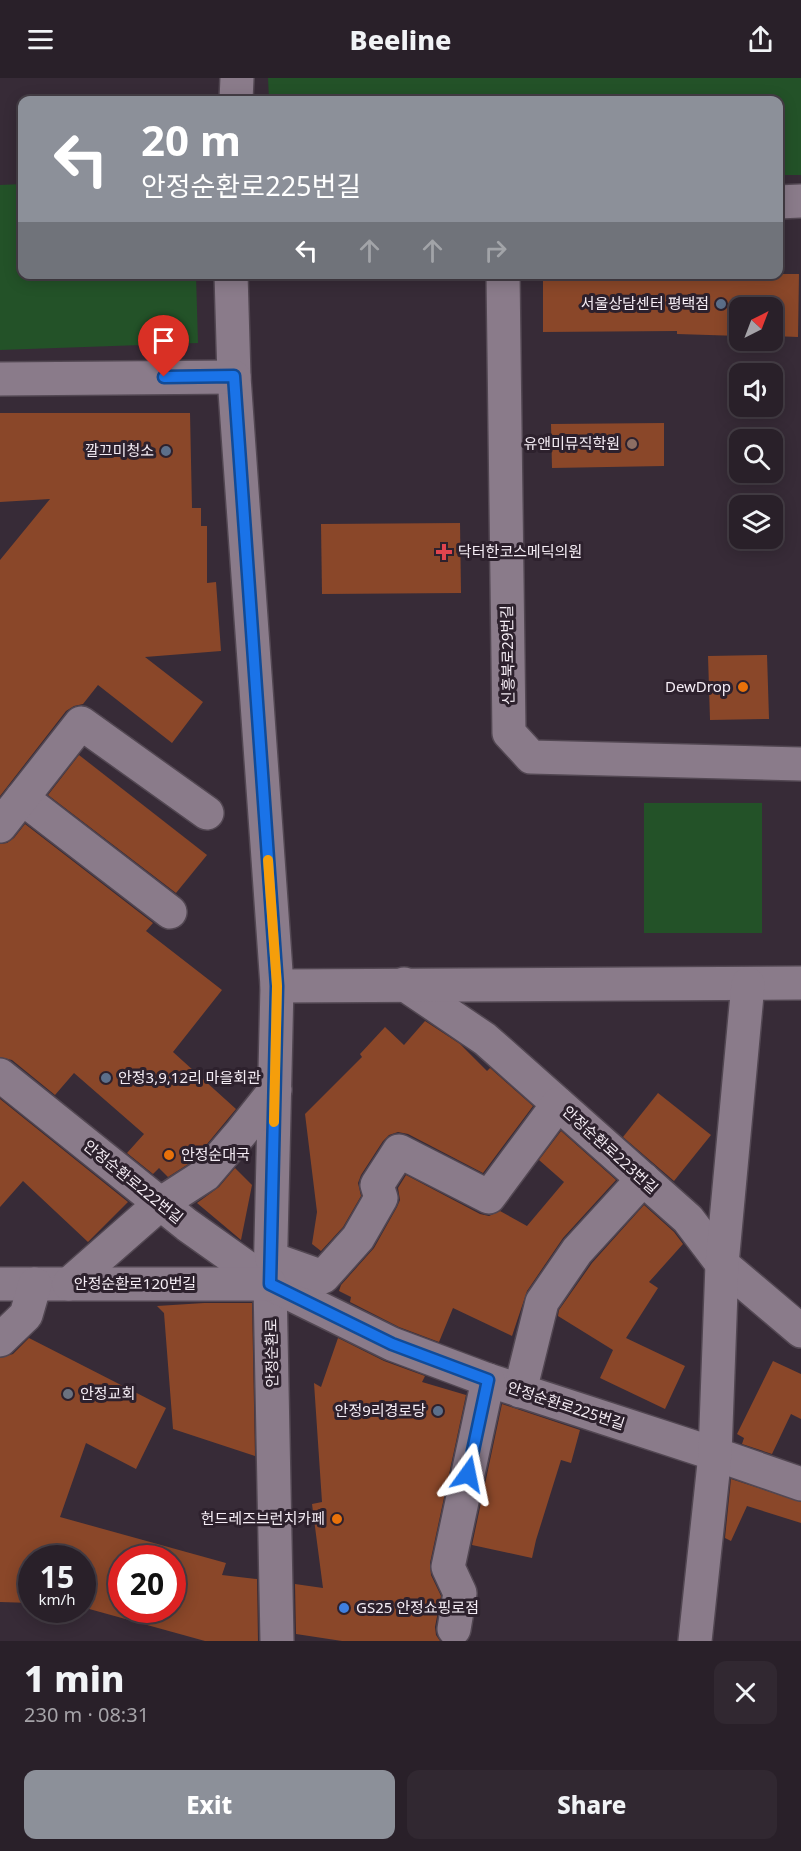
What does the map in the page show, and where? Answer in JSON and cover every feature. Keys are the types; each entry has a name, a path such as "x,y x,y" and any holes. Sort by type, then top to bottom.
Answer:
{"street":[{"path":"236,96 237,78"},
{"path":"783,202 801,201"},
{"name":"안정순환로","path":"231,279 234,376 277,986 271,1271 277,1641"},
{"name":"신흥북로29번길","path":"503,279 509,733 531,757 801,764"},
{"path":"0,379 234,376"},
{"path":"0,826 81,723 207,813"},
{"path":"22,798 170,912"},
{"path":"277,986 801,983"},
{"name":"안정순환로223번길","path":"404,984 485,1039 688,1219 722,1264 801,1331"},
{"path":"694,1641 715,1454 722,1264 748,984"},
{"name":"안정순환로222번길","path":"0,1075 186,1225 271,1271"},
{"path":"69,1284 160,1204 205,1175 275,1090"},
{"path":"271,1271 323,1277 358,1238 381,1198 377,1185 399,1151 489,1197 558,1104"},
{"path":"519,1391 542,1302 577,1251 643,1179"},
{"name":"안정순환로120번길","path":"0,1284 69,1284 271,1271"},
{"name":"안정순환로225번길","path":"271,1271 392,1344 519,1391 801,1484"},
{"path":"0,1340 26,1315 35,1284"},
{"path":"454,1629 460,1593 448,1568 488,1380"}],"green space":[{"path":"268,78 801,78 801,175 783,175 783,96 269,96"},
{"path":"18,184 18,279 196,279 198,343 0,350 0,185"},
{"path":"644,803 762,803 762,933 644,933"}],"building":[{"path":"783,274 799,274 798,337 783,336 783,297 729,297 729,336 677,334 677,331 543,332 543,279 783,279"},
{"path":"0,413 190,413 192,508 201,508 201,526 207,526 207,583 216,582 221,651 145,657 203,702 172,743 98,685 83,704 66,711 0,796 0,560 50,499 0,502"},
{"path":"664,423 664,466 552,468 551,424"},
{"path":"460,523 461,593 322,594 321,524"},
{"path":"767,655 769,719 710,720 708,656"},
{"path":"79,755 207,855 176,893 48,795"},
{"path":"25,824 153,923 146,931 222,990 173,1052 236,1109 193,1161 168,1177 159,1168 153,1174 127,1153 144,1134 74,1073 55,1095 12,1060 0,1057 0,844 7,843 14,838"},
{"path":"425,1021 460,1044 487,1071 490,1068 533,1106 483,1173 408,1134 398,1132 389,1135 361,1175 358,1183 361,1196 343,1227 321,1251 312,1244 317,1212 305,1114 362,1057 360,1054 385,1027 404,1045"},
{"path":"658,1093 711,1135 674,1181 623,1137"},
{"path":"0,1099 128,1202 88,1242 23,1181 0,1207"},
{"path":"561,1131 616,1180 563,1238 527,1291 512,1336 453,1308 439,1342 399,1327 350,1302 351,1297 339,1291 341,1285 374,1248 397,1207 400,1200 398,1188 406,1175 480,1214 489,1216 500,1211 527,1226 564,1182 539,1160"},
{"path":"235,1168 252,1185 241,1240 197,1203 219,1187"},
{"path":"644,1205 674,1232 683,1244 649,1282 658,1288 626,1338 685,1366 665,1409 600,1378 613,1350 558,1316 559,1310 592,1263"},
{"path":"252,1303 255,1456 173,1429 164,1313 157,1306"},
{"path":"29,1338 166,1408 136,1469 86,1443 60,1517 161,1545 108,1545 108,1614 96,1611 96,1545 18,1545 18,1603 0,1602 0,1358 13,1354"},
{"path":"338,1338 384,1361 425,1376 422,1382 466,1395 430,1563 431,1575 441,1596 435,1627 440,1641 342,1641 296,1634 295,1584 323,1588 312,1504 322,1502 314,1383 321,1387"},
{"path":"773,1361 801,1374 801,1419 791,1414 772,1454 742,1444 744,1438 737,1434"},
{"path":"502,1404 580,1430 571,1463 561,1460 532,1558 472,1545"},
{"path":"731,1479 801,1502 801,1523 747,1506 731,1541 725,1538"},
{"path":"186,1552 226,1563 222,1575 257,1579 258,1641 205,1641 140,1623 186,1623"}],"slow traffic":[{"path":"268,860 277,986 274,1122"}],"place":[{"name":"서울상담센터 평택점","path":"721,304"},
{"name":"유앤미뮤직학원","path":"632,444"},
{"name":"깔끄미청소","path":"166,451"},
{"name":"닥터한코스메딕의원","path":"444,552"},
{"name":"DewDrop","path":"743,687"},
{"name":"안정3,9,12리 마을회관","path":"106,1078"},
{"name":"안정순대국","path":"169,1155"},
{"name":"안정교회","path":"68,1394"},
{"name":"안정9리경로당","path":"438,1411"},
{"name":"헌드레즈브런치카페","path":"337,1519"},
{"name":"GS25 안정쇼핑로점","path":"344,1608"}],"route":[{"path":"164,377 234,376 277,986 270,1284 392,1344 488,1380 468,1474"}]}
